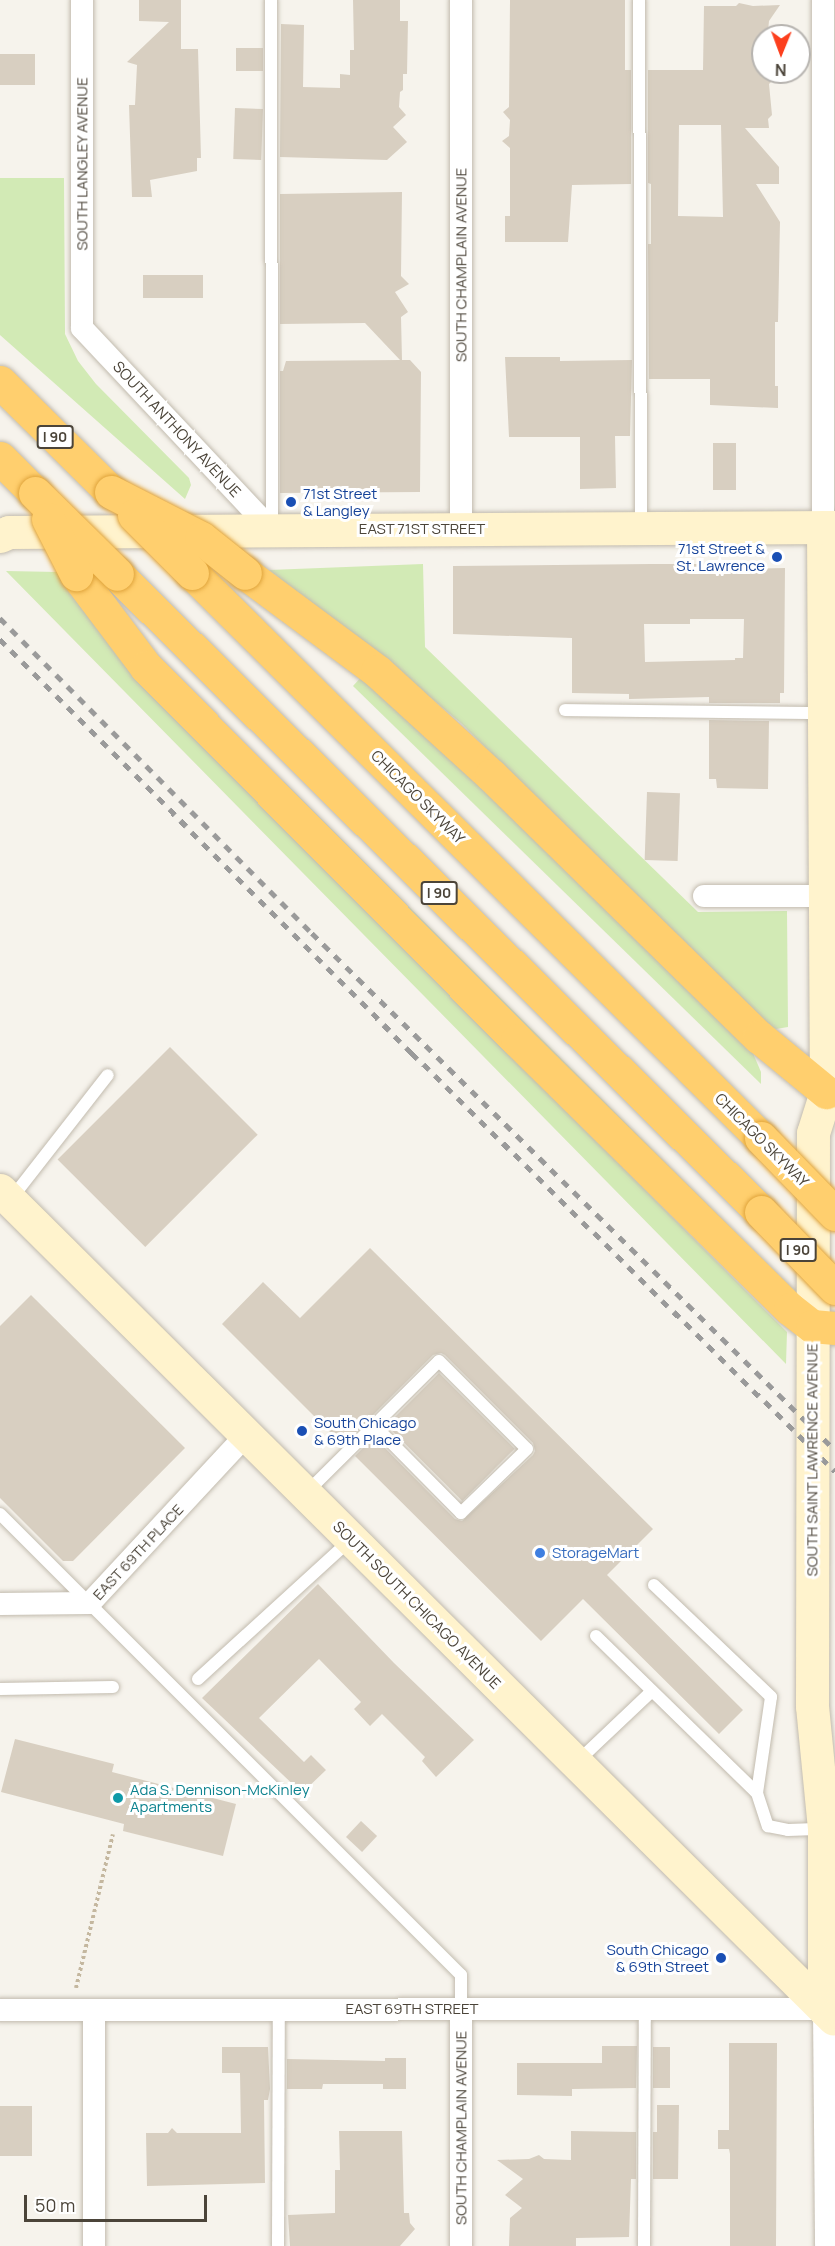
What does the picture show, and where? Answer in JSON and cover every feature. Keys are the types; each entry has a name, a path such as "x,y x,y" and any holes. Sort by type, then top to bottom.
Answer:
{"highway":[{"name":"CHICAGO SKYWAY","path":"0,382 835,1214"},
{"name":"I 90","path":"0,458 835,1288"},
{"path":"111,492 201,538 377,671 491,775 759,1037 832,1105"},
{"path":"35,493 76,574 146,667 551,1074 790,1310 823,1327"}],"main road":[{"name":"EAST 71ST STREET","path":"3,532 829,527"},
{"name":"SOUTH SAINT LAWRENCE AVENUE","path":"829,527 824,713 825,896 832,1105 813,1132 823,1327 812,1706 824,1829 829,2014"},
{"name":"SOUTH SOUTH CHICAGO AVENUE","path":"5,1195 829,2014"},
{"name":"SOUTH SAINT LAWRENCE AVENUE","path":"824,1829 835,1736"}],"street":[{"name":"SOUTH LANGLEY AVENUE","path":"82,0 82,328"},
{"name":"SOUTH CHAMPLAIN AVENUE","path":"461,0 461,529"},
{"name":"SOUTH SAINT LAWRENCE AVENUE","path":"823,0 829,527"},
{"name":"SOUTH ANTHONY AVENUE","path":"82,328 272,530"},
{"path":"704,896 825,896"},
{"name":"EAST 69TH PLACE","path":"0,1604 90,1603 246,1435"},
{"name":"SOUTH CHAMPLAIN AVENUE","path":"461,2009 461,2246"},
{"name":"EAST 69TH STREET","path":"0,2010 645,2009 829,2014"},
{"path":"94,2010 94,2246"},
{"name":"SOUTH SAINT LAWRENCE AVENUE","path":"826,2246 829,2014"}],"lane":[{"path":"271,0 272,530"},
{"path":"639,0 641,528"},
{"path":"565,710 824,713"},
{"path":"5,1195 108,1075"},
{"path":"305,1493 374,1425 439,1361 527,1449 461,1513 374,1425"},
{"path":"0,1514 461,1975 461,2009"},
{"path":"198,1679 351,1539"},
{"path":"654,1585 771,1697 757,1793 768,1826 788,1830 824,1829"},
{"path":"596,1636 757,1793"},
{"path":"0,1689 112,1687"},
{"path":"576,1763 652,1690"},
{"path":"644,2246 645,2009"},
{"path":"278,2246 279,2010"}],"path":[{"path":"76,1992 113,1834"}],"green space":[{"path":"0,178 64,178 65,334 78,361 96,384 189,478 191,485 185,499 0,335"},
{"path":"423,564 425,647 698,912 787,911 788,1027 776,1029 762,1024 462,724 393,666 269,570"},
{"path":"6,571 58,572 273,817 787,1332 786,1364"},
{"path":"364,674 752,1051 761,1072 761,1084 353,686"},
{"path":"282,780 761,1258 313,819"}],"building":[{"path":"139,0 181,0 181,49 198,49 201,158 197,158 197,171 150,180 152,197 132,197 129,105 135,105 137,65 127,62 169,22 139,21"},
{"path":"353,0 400,0 400,21 408,21 407,74 403,74 403,90 400,92 399,107 406,115 393,127 407,142 387,160 280,157 281,24 304,25 303,87 340,88 340,74 350,75 350,50 354,50"},
{"path":"510,0 625,0 625,70 631,70 631,184 572,185 568,242 505,242 505,216 510,216 510,148 502,141 509,136 510,120 503,112 509,107"},
{"path":"739,3 753,6 780,5 769,24 751,24 751,84 769,84 772,115 768,119 769,128 745,128 779,167 779,184 756,184 780,222 778,322 775,322 775,386 778,386 778,408 710,405 710,379 649,379 648,244 651,244 651,184 648,183 648,70 703,70 704,6 736,6","holes":["679,125 721,125 723,217 678,216"]},
{"path":"236,48 263,48 263,71 236,71"},
{"path":"0,54 35,54 35,85 0,85"},
{"path":"235,108 263,109 261,160 233,159"},
{"path":"402,192 401,276 409,284 395,292 408,312 401,317 402,360 410,360 421,372 420,492 280,493 280,371 283,371 286,361 400,360 365,323 280,324 280,194"},
{"path":"143,275 203,275 203,298 143,298"},
{"path":"505,357 560,357 560,361 632,360 630,436 615,436 616,488 580,489 580,437 509,437"},
{"path":"713,443 736,443 736,490 713,490"},
{"path":"698,564 698,567 736,569 785,568 784,693 780,693 780,703 709,703 709,697 629,699 629,694 572,693 572,638 453,634 453,566","holes":["690,619 744,619 743,658 645,662 644,624 690,624"]},
{"path":"709,720 769,721 768,789 717,788 716,779 709,779"},
{"path":"647,792 680,793 678,861 645,860"},
{"path":"170,1047 258,1135 145,1247 58,1159"},
{"path":"370,1248 653,1529 607,1575 743,1710 719,1734 583,1599 541,1641 355,1456 374,1437 455,1519 462,1521 533,1455 535,1451 533,1443 445,1355 441,1353 433,1355 343,1445 222,1324 263,1282 300,1318"},
{"path":"31,1295 185,1448 73,1561 63,1561 0,1498 0,1326"},
{"path":"439,1373 515,1449 462,1501 387,1425"},
{"path":"318,1584 394,1663 474,1740 436,1777 422,1761 425,1757 382,1714 370,1726 354,1709 361,1702 319,1659 259,1718 304,1762 311,1755 326,1770 302,1793 202,1698"},
{"name":"Ada S. Dennison-McKinley Apartments","path":"15,1739 114,1764 112,1772 236,1804 223,1856 123,1831 124,1824 1,1792"},
{"path":"361,1821 377,1836 362,1852 346,1837"},
{"path":"729,2043 777,2043 776,2246 730,2246 730,2154 729,2149 718,2149 718,2130 729,2130"},
{"path":"602,2046 637,2046 636,2088 572,2089 572,2096 517,2095 517,2063 602,2063"},
{"path":"222,2047 268,2047 270,2089 268,2100 264,2100 265,2183 147,2186 146,2133 168,2133 172,2128 177,2133 241,2133 240,2073 222,2073"},
{"path":"653,2047 670,2047 670,2088 653,2088"},
{"path":"385,2058 406,2058 406,2089 383,2089 383,2084 323,2084 322,2089 287,2089 287,2059 385,2061"},
{"path":"657,2105 679,2105 678,2179 653,2179 653,2132 657,2132"},
{"path":"0,2106 32,2106 32,2156 0,2156"},
{"path":"339,2131 402,2131 404,2213 409,2213 410,2223 415,2229 400,2246 290,2246 288,2215 335,2213 335,2170 340,2170"},
{"path":"571,2131 636,2132 636,2179 631,2179 629,2237 576,2238 576,2246 509,2246 510,2218 522,2208 505,2195 523,2179 497,2160 529,2159 539,2155 544,2159 571,2160"}],"railway":[{"path":"0,618 312,933 835,1450"},
{"path":"0,639 412,1053 835,1471"}],"place":[{"name":"71st Street & Langley","path":"291,502"},
{"name":"71st Street & St. Lawrence","path":"777,557"},
{"name":"South Chicago & 69th Place","path":"302,1431"},
{"name":"StorageMart","path":"540,1553"},
{"name":"Ada S. Dennison-McKinley Apartments","path":"118,1798"},
{"name":"South Chicago & 69th Street","path":"721,1958"}]}
